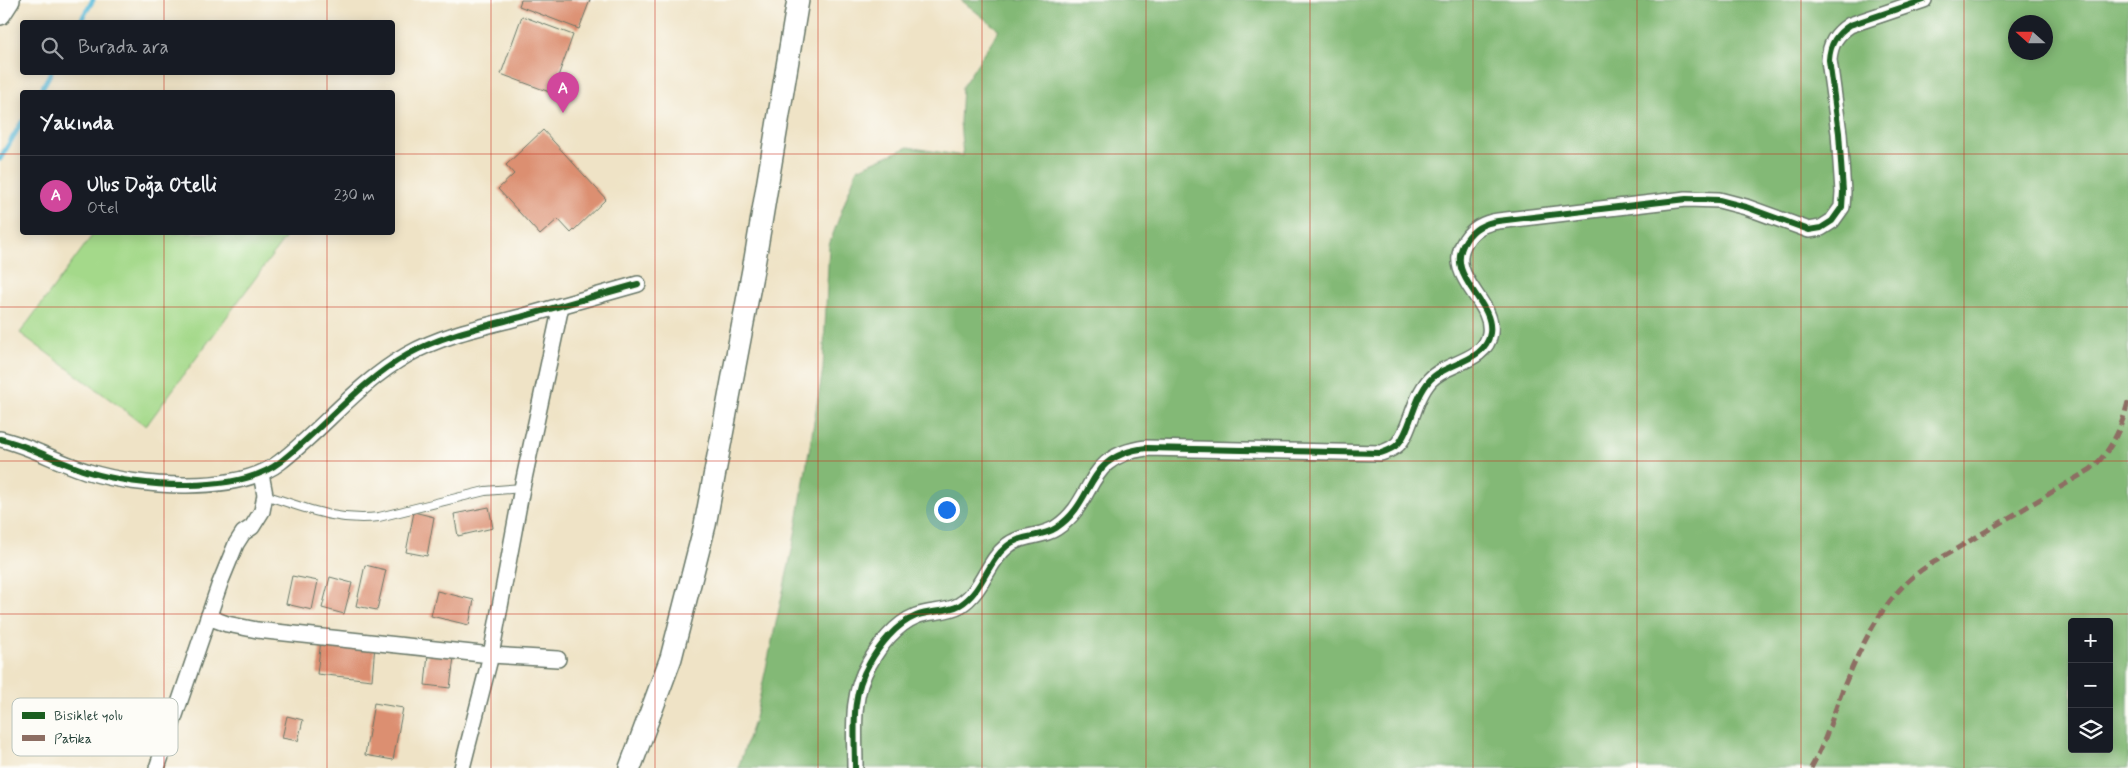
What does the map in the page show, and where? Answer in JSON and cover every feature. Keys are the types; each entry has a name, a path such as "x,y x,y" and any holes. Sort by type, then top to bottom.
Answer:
{"main road":[{"path":"0,14 9,0"},
{"path":"630,768 671,658 705,525 759,240 798,0"}],"street":[{"path":"855,768 854,715 856,697 868,665 880,647 892,634 916,616 950,610 962,604 974,594 1000,552 1009,544 1020,538 1044,534 1064,522 1103,465 1116,456 1130,450 1146,448 1381,453 1390,450 1399,443 1416,401 1430,380 1438,372 1482,350 1490,335 1488,318 1462,273 1460,264 1464,244 1477,228 1486,223 1498,221 1686,199 1719,200 1737,204 1809,230 1822,228 1832,221 1842,207 1843,192 1839,133 1829,60 1834,40 1840,32 1850,25 1924,0"},
{"path":"0,439 88,472 142,483 187,485 261,474 280,463 370,380 408,354 429,344 464,332 638,284"},
{"path":"462,768 491,655 522,488 561,306"},
{"path":"178,708 208,617 236,544 243,533 258,520 265,503 261,474"},
{"path":"208,617 241,628 491,655 558,659"},
{"path":"158,768 162,756"}],"lane":[{"path":"265,495 325,515 363,519 485,491 522,488"}],"green space":[{"path":"961,0 2128,0 2128,768 738,768 755,718 793,546 823,369 829,245 857,169 908,147 963,156 960,122 962,87 999,30"},
{"path":"93,235 287,235 146,426 20,333"}],"building":[{"path":"521,0 590,0 579,29 519,6"},
{"path":"522,16 573,35 552,93 501,74"},
{"path":"543,130 606,199 571,233 558,219 540,235 498,189 514,174 506,165"},
{"path":"489,507 493,528 458,536 454,514"},
{"path":"414,512 434,517 427,556 406,552"},
{"path":"365,565 386,570 377,610 356,606"},
{"path":"292,576 318,581 312,610 286,604"},
{"path":"330,577 352,583 344,614 322,608"},
{"path":"437,591 474,600 469,625 431,616"},
{"path":"321,640 375,645 372,680 317,674"},
{"path":"428,654 454,657 450,688 425,685"},
{"path":"374,703 403,708 393,760 365,755"},
{"path":"287,716 303,720 298,741 282,738"}],"waterway":[{"path":"81,20 93,0"},
{"path":"41,90 49,75"},
{"path":"0,159 20,125"}],"marked path":[{"path":"1811,768 1860,651 1878,618 1900,589 1929,565 2091,469 2105,454 2115,438 2128,402"}],"cycle path":[{"path":"855,768 854,728 856,701 863,676 883,643 902,624 916,616 955,608 968,599 980,584 994,560 1007,546 1018,540 1050,531 1069,517 1079,505 1100,469 1111,460 1125,453 1146,448 1381,453 1396,446 1406,431 1420,396 1430,380 1437,374 1473,356 1487,343 1490,333 1489,321 1485,310 1464,277 1460,265 1460,253 1466,240 1472,232 1480,227 1498,221 1686,199 1719,200 1746,207 1809,230 1821,228 1832,221 1842,207 1843,192 1839,133 1829,60 1832,44 1837,36 1850,25 1924,0"},
{"path":"0,439 89,472 109,477 159,484 187,485 214,484 239,480 262,473 280,462 357,392 389,366 420,348 463,332 638,284"}],"place":[{"name":"Ulus Doğa Otelli","path":"563,113"}]}
